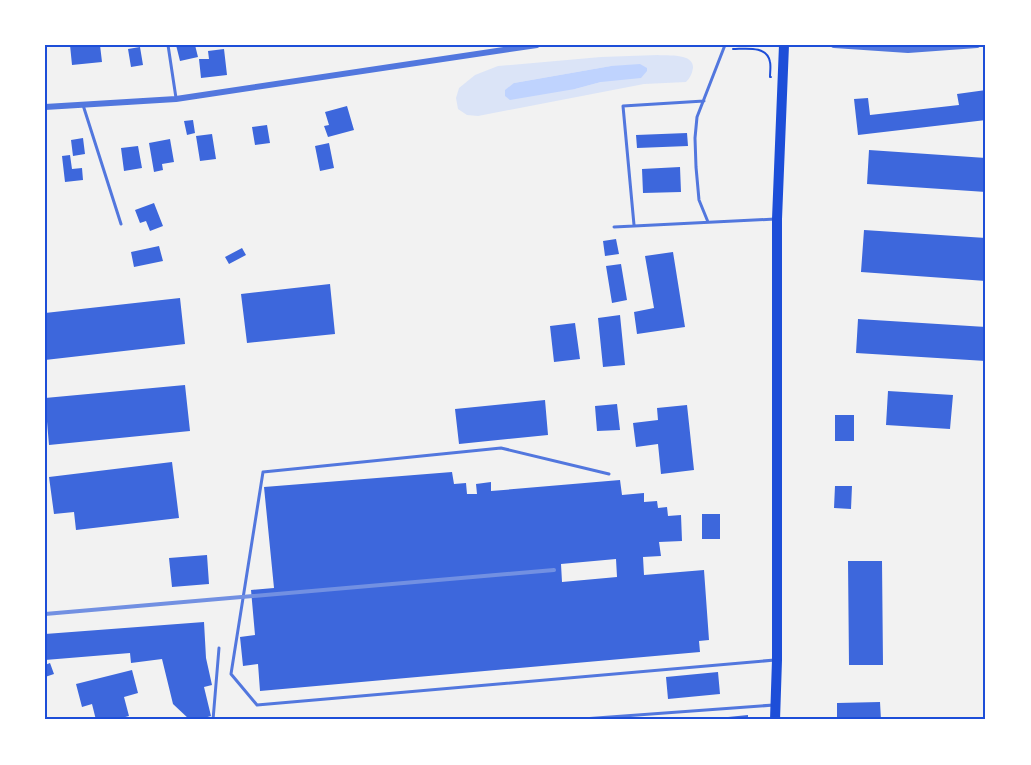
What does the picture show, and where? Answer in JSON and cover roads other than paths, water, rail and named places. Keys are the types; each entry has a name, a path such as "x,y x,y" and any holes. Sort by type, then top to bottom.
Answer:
{"main road":[{"path":"775,720 777,219 784,45"}],"street":[{"path":"45,108 176,99 537,45"},
{"path":"834,45 908,50 977,45"}],"lane":[{"path":"168,45 176,99"},
{"path":"708,222 699,200 695,138 697,117 725,47"},
{"path":"634,225 623,106 704,101"},
{"path":"83,105 121,224"},
{"path":"614,227 777,219"},
{"path":"609,474 501,448 263,472 231,674 257,705 777,660"},
{"path":"213,720 219,648"},
{"path":"569,720 776,704"}],"water":[{"path":"640,64 647,68 641,78 601,82 575,89 510,100 505,96 505,90 514,83 611,66"}],"railway":[{"path":"45,614 554,570"}]}
